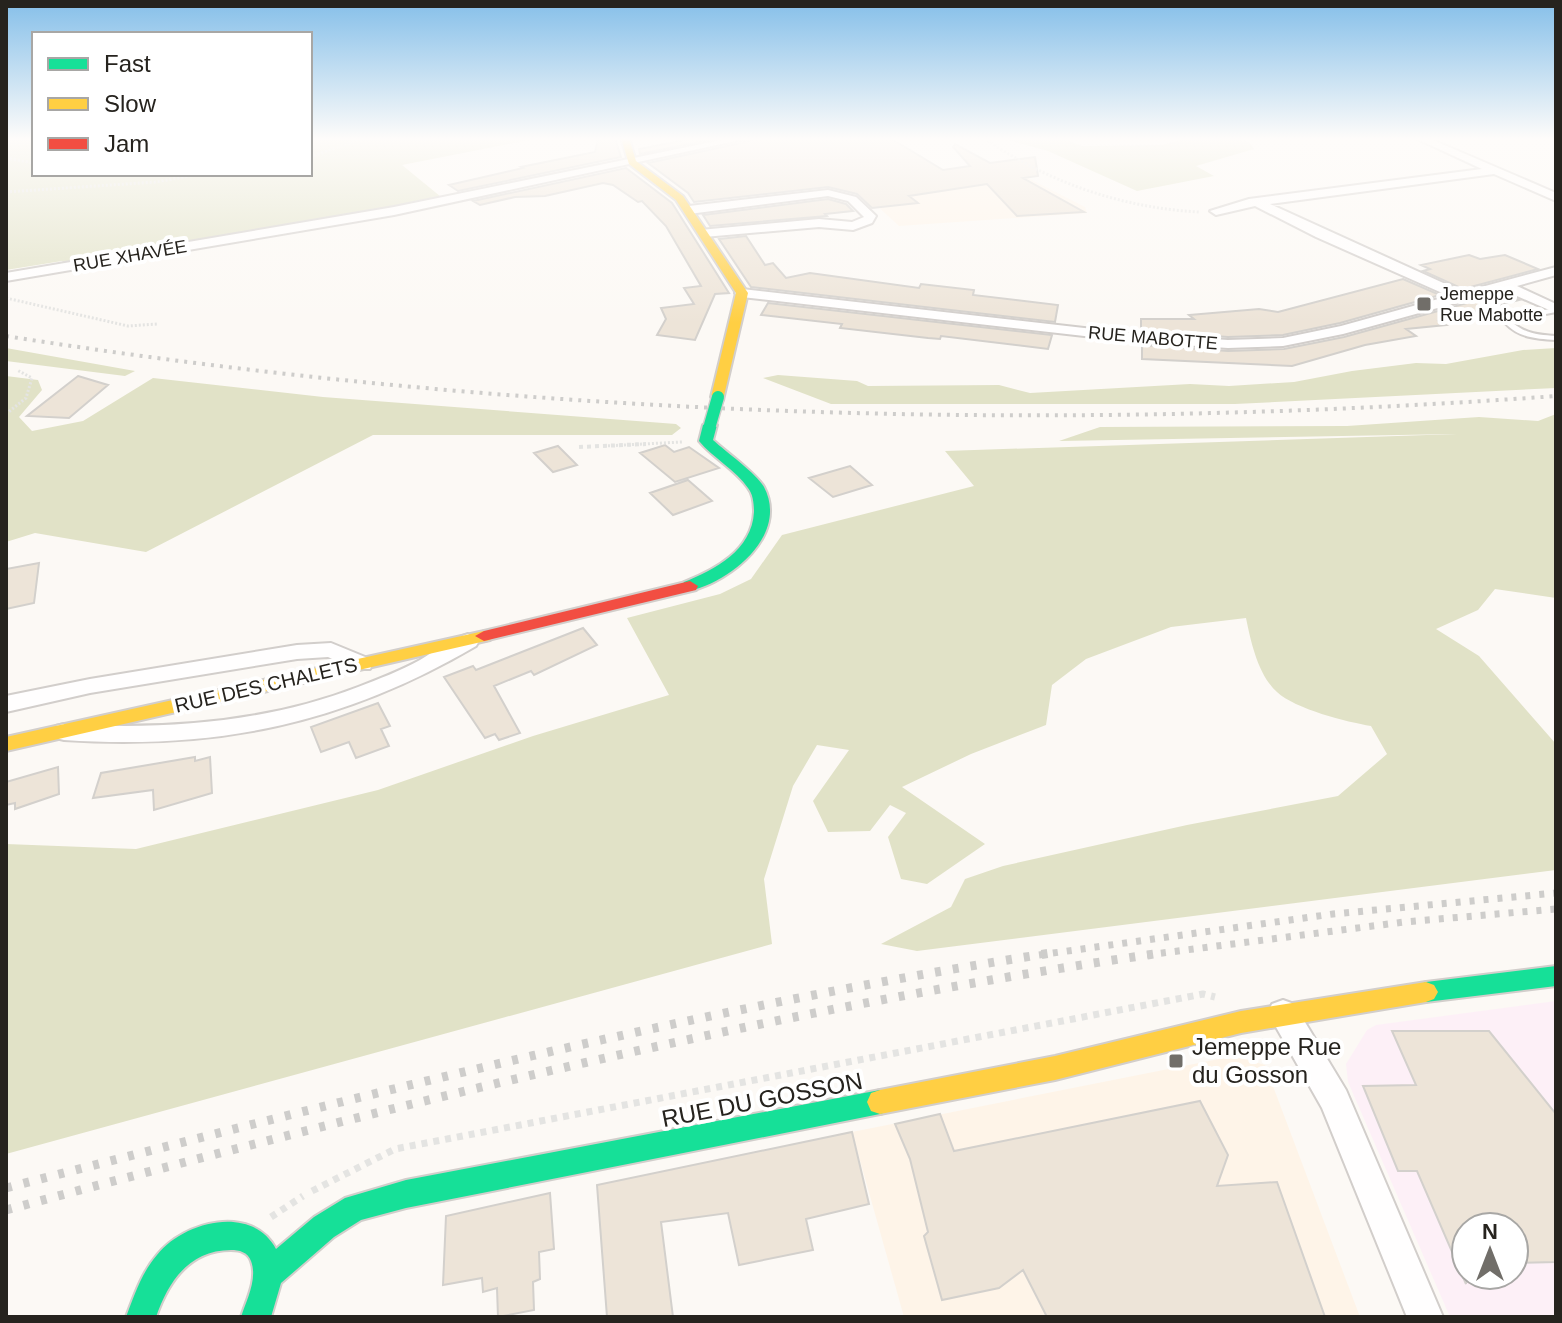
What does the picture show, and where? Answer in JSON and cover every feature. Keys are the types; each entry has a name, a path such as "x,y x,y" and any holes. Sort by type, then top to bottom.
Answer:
{"street":[{"name":"RUE XHAVÉE","path":"6,277 449,200"},
{"path":"681,200 742,293 708,433"},
{"path":"689,210 773,200"},
{"path":"704,233 819,223 853,226 868,220 870,216 853,200"},
{"path":"1216,211 1274,200"},
{"path":"1257,202 1320,234 1462,297"},
{"name":"RUE MABOTTE","path":"742,293 1195,344 1283,342 1343,330 1556,271"},
{"path":"1506,286 1556,310"},
{"name":"RUE DES CHALETS","path":"6,744 619,606 705,579 732,566 750,547 759,525 761,496 708,433"},
{"name":"RUE DES CHALETS","path":"59,732 151,737 244,726 378,688 408,676 472,639"},
{"path":"6,704 90,686 331,650 362,664"},
{"name":"RUE DU GOSSON","path":"270,1273 324,1227 355,1208 406,1194 1055,1068 1123,1048 1283,1013 1556,976"},
{"path":"1283,1013 1335,1100 1425,1317"},
{"path":"141,1317 144,1297 156,1276 181,1251 210,1236 234,1234 253,1241 265,1254 270,1273 267,1294 256,1317"}],"lane":[{"path":"1556,310 1518,317 1509,323 1516,332 1556,338"}],"path":[{"path":"1123,200 1176,211 1216,211"},
{"path":"6,298 128,326 157,324"},
{"path":"6,414 26,398 32,378 17,370"},
{"path":"579,447 708,433"},
{"path":"363,1166 379,1162 395,1149 1069,1019 1203,994 1229,1000"}],"shaded area":[{"path":"870,200 1071,200 1085,207 1087,213 899,226"},
{"path":"1556,1001 1556,1317 1450,1317 1348,1082 1346,1064 1367,1030 1376,1025"},
{"path":"1234,1056 1265,1065 1360,1317 904,1317 852,1132"}],"green space":[{"path":"6,200 446,201 65,264 62,261 6,270"},
{"path":"6,348 135,371 125,376 6,361"},
{"path":"1556,348 1556,388 1235,404 831,404 763,378 778,375 857,381 868,386 999,385 1030,393 1190,384 1229,386 1294,382 1352,371 1416,363 1446,364 1523,350"},
{"path":"6,376 38,380 42,390 19,417 32,431 83,421 153,378 323,397 676,424 681,428 672,435 373,435 146,552 35,533 6,542"},
{"path":"1556,414 1556,598 1495,589 1478,610 1436,629 1479,656 1556,744 1556,870 917,951 881,944 951,907 965,879 1003,866 1187,825 1338,796 1387,754 1371,726 1308,709 1277,692 1260,667 1246,618 1171,627 1086,659 1052,685 1046,725 971,754 902,787 985,844 927,884 901,879 888,837 906,813 890,805 870,831 828,832 813,801 849,750 817,745 793,786 764,879 772,944 6,1154 6,844 136,849 378,790 533,736 669,695 627,618 720,594 751,579 782,535 974,486 945,451 1457,434 1059,441 1100,427 1347,426 1479,417 1538,421"}],"building":[{"path":"479,200 503,200 480,205 473,201"},
{"path":"635,200 668,200 672,203 729,293 715,294 695,340 657,335 666,319 661,308 694,304 684,288 701,286 666,226 642,201"},
{"path":"822,200 846,204 853,211 710,226 703,215"},
{"path":"863,200 914,200 918,203 872,208"},
{"path":"1002,200 1062,200 1084,212 1017,216"},
{"path":"746,236 765,265 773,263 786,278 810,273 919,288 921,284 974,290 973,295 1058,305 1055,322 751,287 719,239"},
{"path":"1469,255 1480,259 1505,255 1538,269 1463,289 1423,271 1430,269 1421,265"},
{"path":"1403,279 1440,295 1340,323 1283,335 1228,337 1141,331 1141,319 1194,319 1189,315 1259,309 1278,312"},
{"path":"1503,293 1519,300 1439,321 1446,325 1406,329 1416,336 1365,345 1292,366 1142,359 1142,345 1228,351 1284,349 1344,337"},
{"path":"768,303 1052,335 1048,349 941,336 940,339 928,338 761,315"},
{"path":"78,376 108,385 69,418 27,416"},
{"path":"665,445 674,452 689,447 719,468 675,482 640,453"},
{"path":"558,446 577,465 553,472 534,453"},
{"path":"850,466 872,485 833,497 809,478"},
{"path":"688,480 712,501 673,515 650,493"},
{"path":"39,563 34,603 6,609 6,569"},
{"path":"583,628 597,645 534,675 531,671 494,686 520,733 499,740 495,734 485,738 444,677 473,666 476,670"},
{"path":"378,703 390,726 381,729 389,746 356,758 349,742 321,752 311,727"},
{"path":"195,757 195,761 210,757 212,793 154,810 153,790 93,798 101,773"},
{"path":"58,767 59,794 15,809 15,803 6,805 6,782"},
{"path":"1392,1031 1489,1031 1556,1114 1556,1262 1530,1263 1530,1211 1450,1211 1450,1247 1417,1171 1398,1171 1363,1086 1416,1085"},
{"path":"1200,1101 1228,1155 1217,1186 1277,1182 1325,1317 1047,1317 1023,1270 999,1288 942,1300 924,1236 928,1232 910,1159 895,1124 940,1114 954,1151"},
{"path":"852,1132 869,1204 806,1219 813,1250 739,1265 728,1213 661,1222 673,1317 607,1317 597,1185"},
{"path":"550,1193 554,1249 539,1252 540,1279 533,1282 534,1310 498,1317 497,1288 483,1292 482,1278 443,1285 446,1216"}],"railway":[{"path":"6,336 198,363 391,385 585,401 779,411 973,415 1168,414 1362,408 1556,396"},
{"path":"1039,955 1333,914 1556,893"},
{"path":"1154,954 1404,922 1556,909"},
{"path":"1039,955 1051,953"},
{"path":"1154,954 1161,953"},
{"path":"6,1210 292,1134 580,1064 869,1002 1154,954"},
{"path":"1147,955 1154,954"},
{"path":"6,1188 526,1057 787,1000 1039,955"}],"traffic: fast":[{"path":"710,425 718,397"},
{"path":"690,586 720,572 734,561 756,536 761,521 756,487 706,441 710,425"},
{"path":"1426,992 1556,976"},
{"path":"270,1273 324,1227 355,1208 406,1194 880,1102"},
{"path":"141,1317 158,1278 173,1258 194,1244 222,1236 248,1239 258,1246 265,1257 267,1280 256,1317"}],"traffic: slow":[{"path":"681,200 742,293 718,397"},
{"path":"6,744 484,636"},
{"path":"880,1102 1055,1068 1241,1022 1426,992"}],"traffic: jam":[{"path":"484,636 690,586"}],"place":[{"name":"Jemeppe Rue Mabotte","path":"1424,304"},
{"name":"Jemeppe Rue du Gosson","path":"1176,1061"}]}
